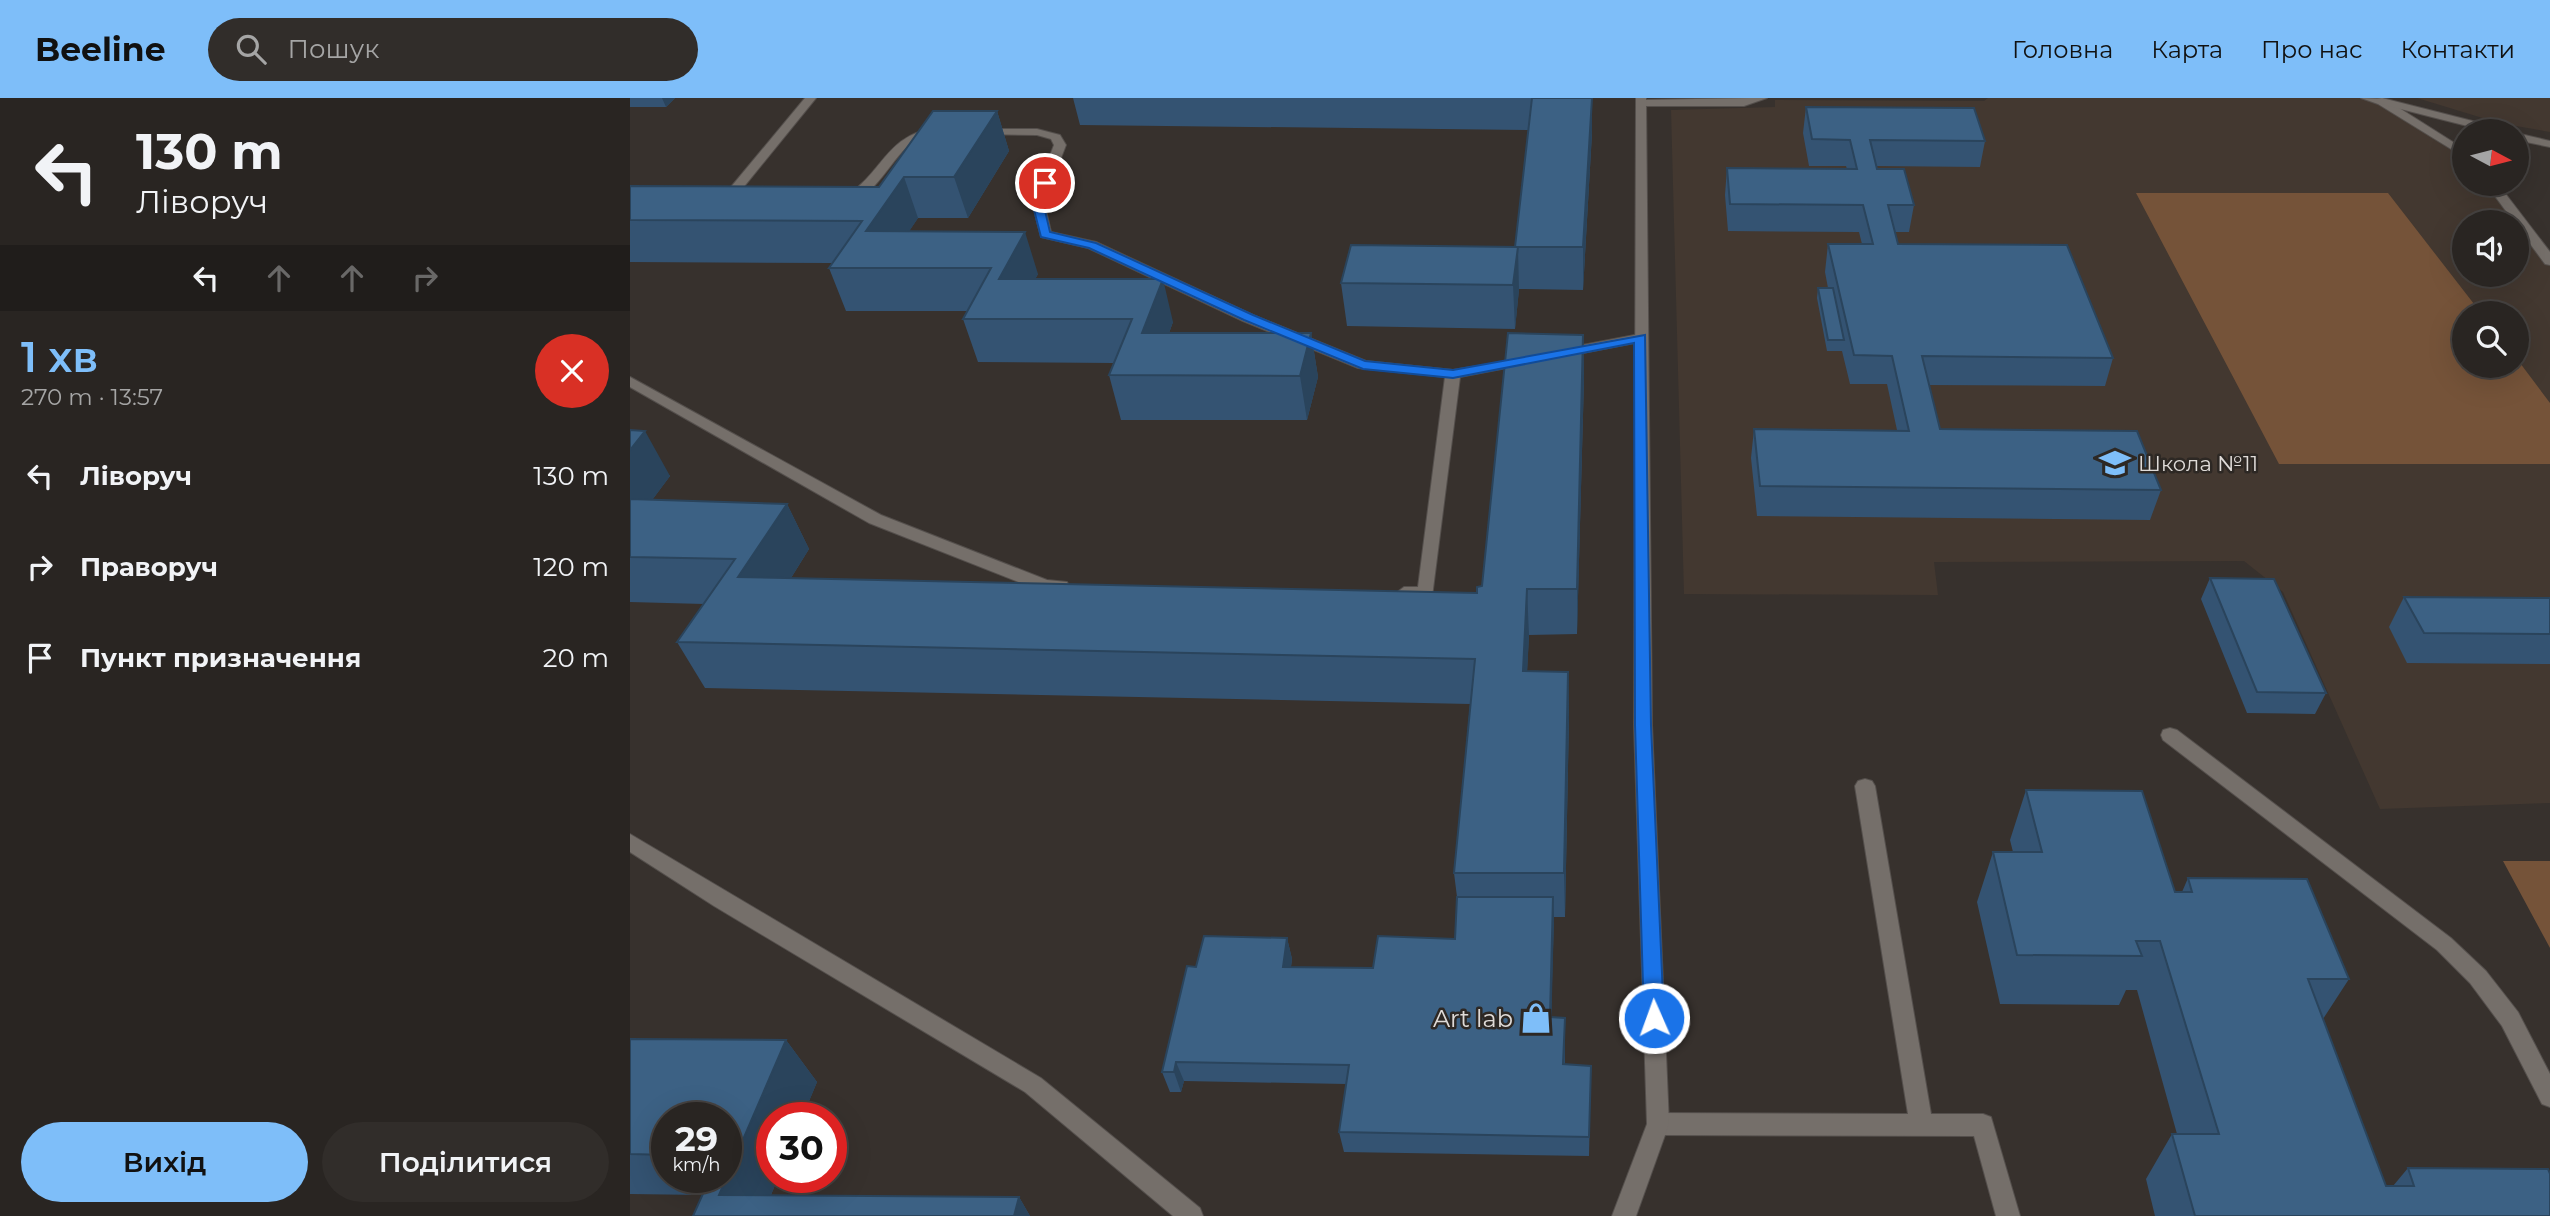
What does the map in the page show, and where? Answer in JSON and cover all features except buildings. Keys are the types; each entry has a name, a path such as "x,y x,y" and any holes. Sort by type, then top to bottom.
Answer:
{"street":[{"path":"725,202 811,98"},
{"path":"1624,1216 1658,1124 1643,725 1641,101 1744,103 1762,98"},
{"path":"2366,98 2452,119"},
{"path":"2381,101 2452,146"},
{"path":"832,201 845,201 864,192 902,142 930,131 1037,132 1056,137 1060,145 1038,202 1045,234 1092,245 1248,318 1363,365 1453,374 1640,338"},
{"path":"2529,139 2550,144"},
{"path":"2501,196 2550,261"},
{"path":"1385,592 1426,593 1453,374"},
{"path":"630,381 875,519 1045,586 1072,586"},
{"path":"2169,734 2444,944 2478,977 2510,1018 2550,1097"},
{"path":"1865,786 1921,1125"},
{"path":"630,842 721,900 1033,1085 1191,1216"},
{"path":"1658,1124 1983,1125 2008,1216"}],"shaded area":[{"name":"Школа №11","path":"2360,98 2380,102 2428,130 2452,148 2452,196 2496,196 2507,210 2452,210 2452,287 2529,287 2529,238 2550,265 2550,803 2380,809 2283,592 2244,561 1934,562 1938,595 1684,594 1671,110 1775,107 1775,100"},
{"path":"2417,98 2550,98 2550,132 2529,128 2529,119 2486,119"},
{"path":"2136,193 2388,193 2452,276 2452,287 2461,287 2472,301 2452,301 2452,378 2529,378 2529,375 2550,403 2550,464 2279,464"},
{"path":"2503,861 2550,861 2550,948"}],"place":[{"name":"Школа №11","path":"2115,463"},
{"name":"Art lab","path":"1536,1018"}],"route":[{"path":"1045,183 1038,202 1045,234 1092,245 1248,318 1363,365 1453,374 1640,338 1643,725 1654,1018"}]}
